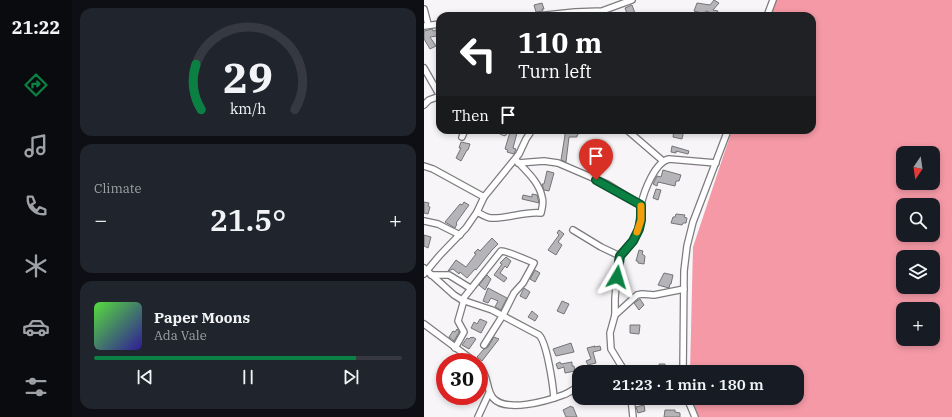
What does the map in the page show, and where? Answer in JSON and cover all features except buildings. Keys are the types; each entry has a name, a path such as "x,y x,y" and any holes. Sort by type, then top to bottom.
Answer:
{"street":[{"path":"600,12 632,0"},
{"path":"768,12 773,0"},
{"path":"424,9 426,25 436,24"},
{"path":"424,68 436,89"},
{"path":"424,105 429,100 436,97"},
{"path":"530,134 517,161 484,197 477,212 460,234 425,271 454,295 463,300 503,315 542,338 547,351 554,398"},
{"path":"632,134 664,161"},
{"path":"683,365 684,271 687,246 693,222 726,134"},
{"path":"621,365 611,349 610,333 615,315 615,299 620,256 636,237 641,220 641,205 653,174 664,161 670,159 716,163"},
{"path":"517,161 544,161 558,163 607,184 641,205"},
{"path":"477,212 490,218 506,217 522,213 541,213 543,200 539,189 530,175 517,161"},
{"path":"424,166 433,169 484,197"},
{"path":"424,221 438,224 460,234"},
{"path":"574,230 601,247 620,256"},
{"path":"455,348 464,332 458,321 463,300 470,288 503,251 534,263 523,282 514,293 503,315 484,345"},
{"path":"431,275 449,275 470,288"},
{"path":"615,315 637,295 654,295 684,289"},
{"path":"424,324 462,353"},
{"path":"478,417 489,394 488,383"},
{"path":"489,394 494,399 505,404 535,404 572,390"},
{"path":"632,405 634,417"},
{"path":"690,405 695,417"}],"shaded area":[{"path":"776,0 952,0 952,417 699,417 694,405 804,405 804,365 690,365 693,247 731,134 816,134 816,12 772,12"}],"slow traffic":[{"path":"637,232 641,220 641,206"}],"route":[{"path":"596,180 607,184 641,205 641,220 639,229 636,237 620,256 618,261 617,277"}]}
